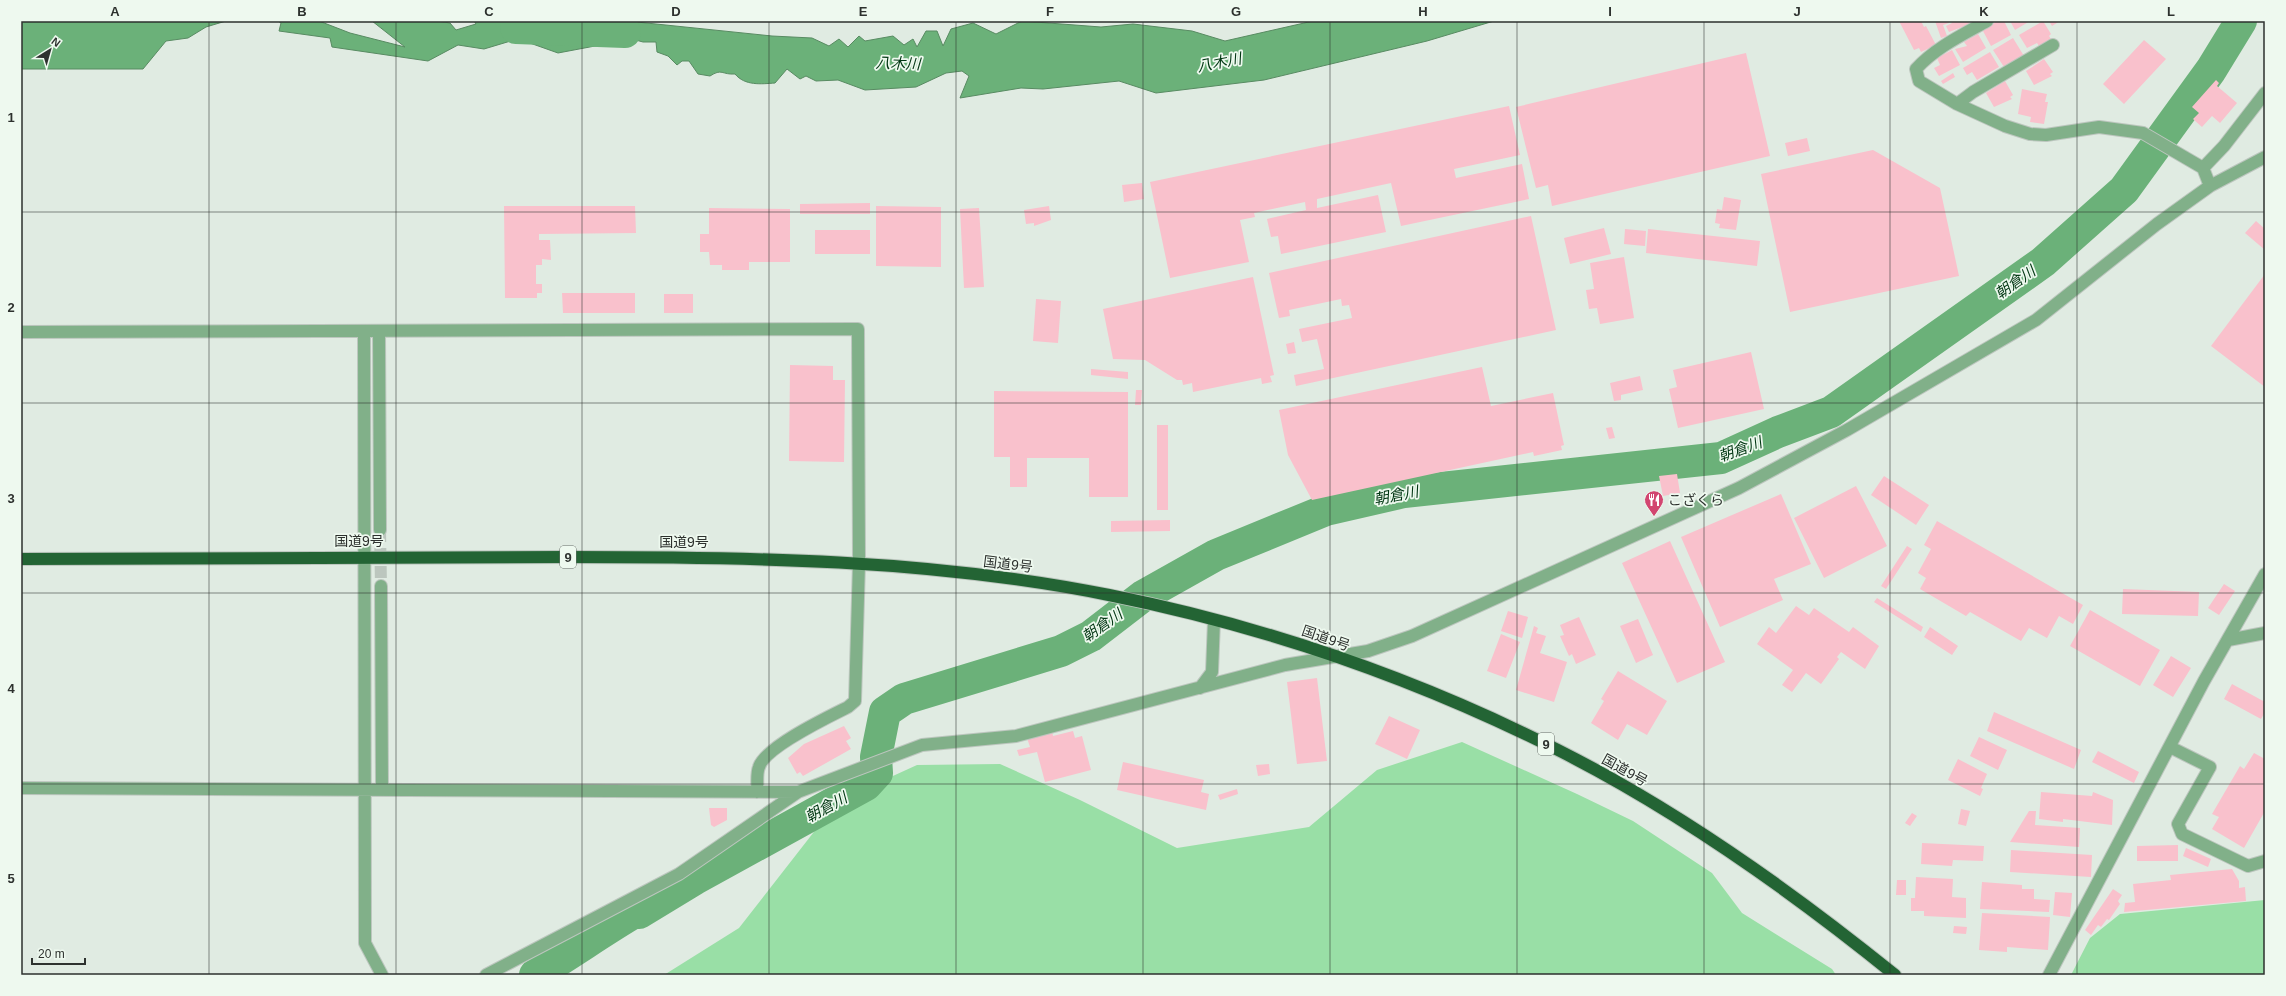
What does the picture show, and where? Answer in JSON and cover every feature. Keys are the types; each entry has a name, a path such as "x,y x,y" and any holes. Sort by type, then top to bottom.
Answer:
{"highway":[{"name":"国道9号","path":"21,559 366,556 737,557 859,563 984,576 1113,596 1152,604 1214,620 1334,657 1438,695 1559,750 1623,785 1744,860 1801,900 1895,975"}],"street":[{"path":"1987,21 1954,39 1924,60 1916,69 1919,81 1957,104 2005,126 2030,134 2046,135 2099,127 2143,133 2203,168 2210,186"},
{"path":"1957,104 1973,92 2053,45"},
{"path":"2203,168 2224,146 2265,93"},
{"path":"486,975 679,874 798,792 922,745 1016,736 1285,665 1368,651 1412,636 1739,488 1841,434 1945,375 2036,320 2157,224 2210,186 2265,157"},
{"path":"21,332 858,329 859,563 855,701 848,707 796,734 762,759 758,767 757,792"},
{"path":"364,331 366,556 365,943 382,975"},
{"path":"379,331 380,530"},
{"path":"2049,975 2170,746 2265,574"},
{"path":"381,586 382,790"},
{"path":"1200,688 1212,672 1214,620"},
{"path":"2228,640 2265,633"},
{"path":"2170,746 2210,767 2178,824 2182,834 2248,866 2265,862"},
{"path":"21,788 798,792"}],"shaded area":[{"path":"1462,742 1633,821 1712,873 1742,913 1832,969 1836,975 664,975 739,928 838,801 917,765 1000,764 1080,800 1177,848 1309,827 1377,770"},
{"path":"2265,900 2265,975 2071,975 2090,938 2120,914"}],"water":[{"path":"21,21 226,21 206,27 188,38 166,41 143,69 21,69"},
{"path":"278,21 319,21 350,33 405,47 372,21 437,21 450,23 456,30 476,24 474,21 627,21 772,36 812,38 829,46 839,39 848,47 859,36 865,41 893,36 904,45 913,39 917,47 926,31 937,31 943,46 951,29 973,23 996,34 1022,21 1101,27 1133,24 1192,31 1225,41 1313,21 1494,21 1427,41 1264,80 1156,93 1119,81 1043,89 1021,88 960,98 969,76 962,71 946,73 916,87 865,90 838,80 816,81 806,76 800,79 787,69 775,83 764,84 744,81 735,74 717,72 710,76 698,74 689,61 682,61 677,65 668,56 657,52 656,42 643,42 632,39 558,53 527,42 514,40 484,49 458,45 428,61 332,47 330,38 279,31 281,23","holes":["564,25 584,26 576,39 565,41 556,33"]}],"building":[{"path":"1899,21 1921,21 1924,27 1926,26 1936,45 1921,52 1919,48 1914,50"},
{"path":"1935,21 1948,21 1949,23 1943,25 1947,36 1941,38"},
{"path":"1951,21 1969,21 1970,24 1949,32 1946,26 1952,23"},
{"path":"1997,21 2004,21 2011,35 1991,46 1983,31"},
{"path":"2010,21 2030,21 2015,30"},
{"path":"2043,21 2051,34 2049,36 2051,39 2039,46 2037,43 2027,48 2019,35"},
{"path":"2049,21 2060,21 2052,26"},
{"path":"1978,34 1986,48 1963,62 1955,49 1967,46 1964,42"},
{"path":"2013,38 2024,56 2004,67 1993,50"},
{"path":"2144,40 2166,59 2124,104 2103,84"},
{"path":"1952,50 1960,65 1939,76 1934,68 1940,65 1937,58"},
{"path":"1990,52 1999,67 1977,80 1972,72 1967,75 1963,68"},
{"path":"1746,53 1770,156 1552,206 1548,185 1536,188 1516,107"},
{"path":"2044,59 2053,72 2050,74 2052,76 2034,85 2026,71"},
{"path":"1953,73 1955,77 1943,84 1941,81"},
{"path":"2216,80 2219,83 2217,86 2237,103 2220,123 2212,116 2202,127 2193,119 2199,113 2192,107"},
{"path":"2005,81 2013,95 2010,97 2012,99 1994,107 1986,93"},
{"path":"2022,89 2047,94 2045,102 2048,102 2044,124 2030,122 2031,117 2018,114"},
{"path":"1509,106 1520,155 1454,169 1456,178 1522,164 1529,199 1401,226 1391,183 1317,199 1317,208 1378,195 1386,232 1281,254 1278,236 1271,237 1267,219 1306,210 1305,202 1254,213 1255,217 1240,220 1249,262 1170,278 1150,182"},
{"path":"1807,138 1810,151 1788,156 1785,143"},
{"path":"1873,150 1940,188 1959,276 1790,312 1761,174"},
{"path":"1142,183 1144,199 1124,202 1122,185"},
{"path":"1724,197 1741,200 1736,230 1719,228 1720,224 1715,223 1717,209 1722,210"},
{"path":"870,203 870,214 800,214 800,204"},
{"path":"504,206 635,206 636,233 539,234 539,240 550,240 551,260 542,259 542,265 536,265 536,284 542,284 542,293 537,293 537,298 505,298"},
{"path":"876,206 941,207 941,267 876,266"},
{"path":"1049,206 1051,220 1034,226 1034,223 1026,224 1024,210"},
{"path":"709,208 790,209 790,262 749,262 749,270 722,270 722,265 710,265 709,252 700,252 700,234 709,234"},
{"path":"979,208 984,287 964,288 960,209"},
{"path":"1531,216 1556,330 1296,386 1294,375 1324,369 1317,339 1302,342 1299,329 1352,318 1349,305 1342,306 1341,299 1289,310 1290,316 1279,318 1269,273"},
{"path":"2256,221 2265,229 2265,250 2245,233"},
{"path":"1604,228 1611,254 1570,264 1564,238"},
{"path":"1625,229 1646,231 1645,246 1624,244"},
{"path":"1648,229 1760,241 1757,266 1646,253"},
{"path":"815,230 870,230 870,254 815,254"},
{"path":"1624,257 1634,318 1600,324 1597,308 1589,309 1586,290 1594,289 1590,263"},
{"path":"2265,274 2265,387 2211,346"},
{"path":"1253,277 1274,375 1270,376 1272,382 1262,384 1261,378 1193,392 1192,383 1183,385 1182,380 1177,380 1145,360 1113,359 1103,309"},
{"path":"562,293 635,293 635,313 563,313"},
{"path":"664,294 693,294 693,313 664,313"},
{"path":"1036,299 1061,301 1058,343 1033,341"},
{"path":"1294,342 1296,353 1288,354 1286,344"},
{"path":"1751,352 1764,409 1678,428 1669,389 1677,387 1673,370"},
{"path":"790,365 833,366 833,380 845,380 844,462 789,461"},
{"path":"1482,367 1491,406 1553,393 1564,445 1561,446 1562,450 1534,456 1533,452 1312,500 1288,455 1279,410"},
{"path":"1091,369 1128,372 1128,379 1091,375"},
{"path":"1640,376 1643,390 1621,395 1621,400 1614,401 1610,383"},
{"path":"1136,390 1142,390 1141,405 1135,405"},
{"path":"994,391 1128,392 1128,497 1089,497 1089,458 1027,458 1027,487 1010,487 1010,457 994,457"},
{"path":"1157,425 1168,425 1168,510 1157,510"},
{"path":"1612,427 1615,438 1609,439 1606,428"},
{"path":"1677,474 1680,493 1663,496 1659,476"},
{"path":"1884,476 1929,505 1916,525 1871,495"},
{"path":"1856,486 1887,546 1824,578 1794,518"},
{"path":"1781,494 1811,564 1774,579 1783,600 1720,627 1681,537"},
{"path":"1170,520 1170,531 1111,532 1111,521"},
{"path":"1937,521 2083,605 2073,624 2059,616 2047,638 2029,628 2021,641 1970,612 1966,616 1920,589 1926,578 1918,573 1931,549 1924,545"},
{"path":"1670,541 1725,662 1677,683 1622,563"},
{"path":"1907,546 1912,549 1886,589 1881,586"},
{"path":"2224,584 2235,591 2219,615 2208,608"},
{"path":"2123,589 2199,592 2198,616 2122,614"},
{"path":"1877,598 1923,627 1921,632 1874,602"},
{"path":"1796,606 1809,615 1814,608 1849,632 1853,627 1879,646 1865,669 1841,652 1837,657 1839,659 1821,684 1806,673 1792,692 1782,685 1793,670 1757,644 1769,627 1776,633"},
{"path":"2090,610 2160,650 2140,686 2070,646"},
{"path":"1508,611 1528,617 1522,638 1501,631"},
{"path":"1579,617 1596,655 1576,664 1572,654 1569,656 1560,636 1564,635 1560,625"},
{"path":"1638,619 1653,655 1636,663 1620,626"},
{"path":"1534,626 1538,628 1536,633 1546,636 1540,653 1567,662 1554,702 1516,690"},
{"path":"1930,627 1958,646 1952,655 1924,637"},
{"path":"1501,634 1520,642 1506,678 1487,671"},
{"path":"2171,656 2191,668 2173,697 2153,685"},
{"path":"1618,671 1667,701 1647,735 1627,724 1618,740 1591,723 1604,701 1601,699"},
{"path":"1317,678 1327,761 1297,764 1287,682"},
{"path":"2232,684 2265,702 2265,712 2261,719 2224,699"},
{"path":"1994,712 2081,750 2074,769 1987,731"},
{"path":"1389,716 1420,730 1407,759 1375,744"},
{"path":"844,726 851,738 846,741 851,749 803,776 800,772 797,774 788,758 804,744"},
{"path":"1052,731 1053,736 1073,731 1075,738 1082,736 1091,770 1045,782 1037,752 1019,756 1017,750 1030,747 1027,738"},
{"path":"1979,737 2007,750 1998,770 1970,756"},
{"path":"2098,751 2139,772 2134,783 2092,762"},
{"path":"2254,753 2265,759 2265,811 2244,848 2212,829 2219,817 2212,814 2240,766 2244,769"},
{"path":"1958,759 1987,774 1981,788 1983,789 1980,796 1948,780"},
{"path":"1123,762 1204,780 1201,792 1209,794 1206,810 1117,790"},
{"path":"1269,764 1270,774 1258,776 1256,765"},
{"path":"1237,789 1238,794 1220,800 1218,795"},
{"path":"2041,792 2092,796 2093,792 2113,800 2112,825 2063,819 2063,822 2039,819"},
{"path":"709,808 727,808 727,820 714,827 711,825"},
{"path":"1961,809 1970,811 1966,826 1958,824"},
{"path":"2029,811 2036,811 2035,825 2080,828 2079,847 2010,842"},
{"path":"1912,813 1917,816 1910,826 1905,823"},
{"path":"1922,843 1984,846 1983,861 1953,860 1952,866 1921,864"},
{"path":"2178,845 2178,861 2137,861 2137,846"},
{"path":"2186,848 2211,859 2208,867 2183,856"},
{"path":"2011,850 2092,855 2091,877 2010,872"},
{"path":"2232,869 2239,881 2239,888 2245,887 2246,901 2124,912 2125,903 2135,902 2133,884 2171,880 2170,875"},
{"path":"1916,877 1953,879 1952,897 1966,898 1966,918 1924,916 1924,911 1911,911 1911,898 1915,898"},
{"path":"1897,880 1906,880 1906,895 1896,895"},
{"path":"1982,882 2022,885 2022,889 2034,889 2034,899 2050,900 2049,912 1980,909"},
{"path":"2113,889 2122,895 2118,901 2120,904 2109,920 2107,919 2101,927 2098,925 2091,935 2085,930"},
{"path":"2055,892 2072,893 2070,917 2053,915"},
{"path":"1982,913 2050,917 2048,950 2007,947 2007,952 1979,950"},
{"path":"1954,926 1967,927 1966,934 1953,933"}],"waterway":[{"name":"朝倉川","path":"535,975 635,912 639,913 695,879 866,785 877,773 876,757 885,712 904,699 1061,651 1091,636 1143,596 1216,555 1326,510 1404,492 1721,458 1778,432 1831,412 2043,262 2124,190 2211,70 2241,21"},
{"name":"八木川","path":"516,28 625,32"}],"tunnel":[{"path":"380,530 381,586"}],"place":[{"name":"こざくら","path":"1654,517"}]}
